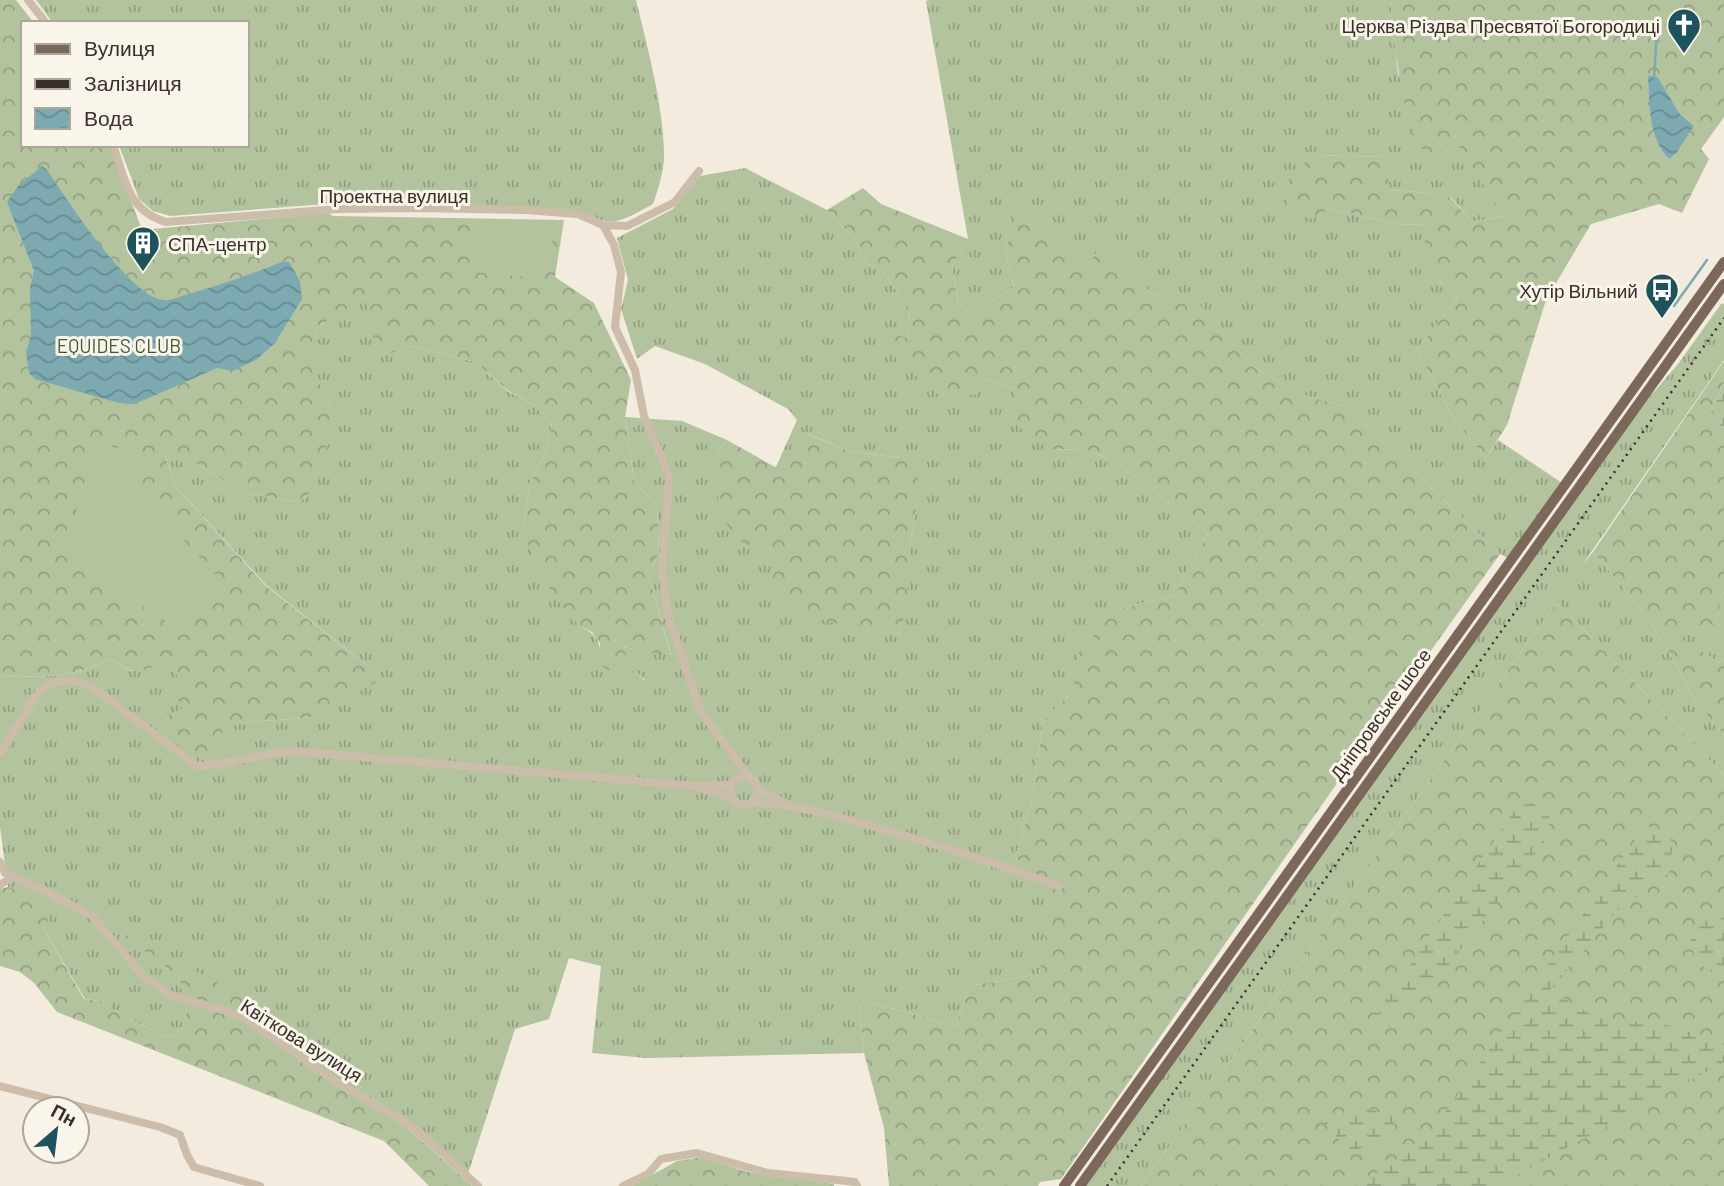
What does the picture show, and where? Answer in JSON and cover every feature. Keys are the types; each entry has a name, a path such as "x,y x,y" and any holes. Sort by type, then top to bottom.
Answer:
{"main road":[{"name":"Дніпровське шосе","path":"1065,1186 1724,262"},
{"name":"Дніпровське шосе","path":"1080,1186 1724,284"}],"street":[{"path":"28,0 44,21"},
{"name":"Проектна вулиця","path":"114,147 131,196 141,210 166,222 339,209 418,208 578,214 603,225 627,226 675,202 699,171"},
{"path":"603,225 614,245 621,272 615,327 635,370 644,416 669,476 662,572 668,614 700,709 755,785 758,794 753,802"},
{"path":"0,753 40,690 51,683 69,680 91,686 197,766 292,751 694,786 733,783 743,778 790,805"},
{"path":"732,799 730,794 739,769 735,756"},
{"path":"694,786 732,799 739,805 753,802 790,805 957,849 1059,886"},
{"path":"0,862 5,873 12,877 0,885"},
{"name":"Квіткова вулиця","path":"12,877 46,891 92,916 144,977 173,996 233,1013 250,1022 332,1079 417,1130 478,1186"},
{"path":"0,1086 170,1131 180,1135 194,1167 260,1186"},
{"path":"623,1186 648,1174 661,1159 697,1153 768,1173 855,1182 857,1186"}],"green space":[{"name":"EQUIDES CLUB","path":"0,0 16,0 32,21 21,21 21,147 111,147 142,230 327,213 333,216 564,220 555,277 594,303 631,380 625,417 634,481 657,506 659,553 649,576 671,656 623,647 631,668 645,681 633,685 592,660 600,656 600,643 592,632 579,626 552,593 536,565 523,530 530,482 546,452 552,423 533,404 510,392 475,362 414,346 392,353 375,345 365,299 318,326 309,363 331,405 323,473 313,491 299,502 246,493 178,454 165,455 175,486 266,586 369,667 381,680 308,718 248,722 222,729 226,747 190,755 150,724 190,705 175,700 178,680 176,673 160,665 134,671 109,659 70,673 0,677"},
{"path":"36,0 636,0 661,114 664,164 661,178 653,204 614,221 597,219 571,210 352,202 170,216 153,211 139,199 120,147 248,147 248,21 52,21"},
{"path":"1390,0 1398,73 1429,154 1459,146 1504,216 1472,222 1451,197 1436,201 1430,193 1387,190 1387,157 1314,155 1329,209 1398,224 1426,225 1425,268 1457,298 1417,350 1455,421 1486,458 1498,440 1565,485 1512,560 1500,554 1347,407 1304,395 1253,367 1193,298 1151,294 1103,245 1084,271 1014,228 1005,249 1014,287 969,313 958,303 952,266 968,239 926,1"},
{"path":"1390,0 1724,0 1724,117 1701,149 1709,159 1682,213 1659,204 1591,224 1546,300 1507,425 1486,458 1455,421 1417,350 1457,298 1425,268 1425,225 1398,224 1329,209 1310,219 1286,203 1289,177 1314,155 1388,157 1388,190 1430,193 1436,201 1450,197 1472,222 1504,216 1459,147 1429,154 1420,145 1412,129 1401,84","holes":["1648,77 1658,77 1679,113 1694,126 1669,159 1657,141 1651,120"]},
{"path":"745,168 827,210 856,241 865,262 884,273 910,310 908,339 984,379 1015,390 1053,449 1087,450 1116,462 1208,533 1175,595 1115,610 1073,691 1043,721 1032,801 1015,857 1054,894 1039,974 970,986 955,1026 859,1002 864,1053 646,1058 592,1053 601,966 569,958 549,1019 515,1029 466,1180 361,1087 292,1031 115,929 179,977 187,1011 180,1034 165,1037 115,1011 105,1002 85,999 43,928 56,902 8,887 0,827 0,677 70,673 109,659 134,671 160,665 176,672 191,705 151,724 221,729 248,722 308,718 369,667 267,586 175,486 165,454 178,454 246,493 299,502 313,491 331,405 308,363 318,326 365,298 392,353 414,346 475,362 509,392 533,404 552,423 546,452 530,482 523,530 579,626 593,634 598,641 600,656 593,660 633,685 645,680 631,668 622,647 671,655 649,576 659,553 657,506 634,481 625,417 682,421 727,440 716,456 767,546 782,562 781,603 839,623 900,634 918,498 900,458 849,451 808,434 776,467 797,420 788,409 705,364 655,346 637,359 621,309 628,280 617,238 673,209 700,176"},
{"path":"863,188 881,204 968,239 952,266 958,303 969,313 1014,287 1005,249 1014,228 1016,208 1084,270 1103,244 1151,294 1193,297 1253,367 1304,395 1347,407 1500,554 1061,1179 1040,1182 1038,1186 889,1186 884,1128 864,1053 859,1002 955,1026 970,986 1039,974 1053,894 1015,857 1032,801 1043,721 1073,691 1078,654 1115,610 1175,595 1208,533 1116,462 1087,450 1053,449 1012,422 1015,390 984,379 977,394 943,399 887,350 893,333 908,339 910,310 884,273 865,262 856,241 827,210"},
{"path":"472,222 559,224 538,278 471,272"},
{"path":"1721,304 1724,304 1724,360 1583,564 1593,552 1641,609 1666,647 1695,700 1724,735 1724,775 1557,602 1141,1186 1080,1186 1616,436 1678,364"},
{"path":"1724,361 1724,383 1711,411 1712,420 1724,428 1724,591 1715,623 1677,635 1719,663 1724,659 1724,735 1695,700 1666,647 1641,609 1593,552"},
{"path":"1724,383 1724,428 1712,420 1711,411"},
{"path":"807,434 849,451 900,458 918,469 918,498 910,543 907,600 900,634 864,631 817,618 781,603 769,583 781,561 767,546 744,545 719,516 716,456 727,440 775,467"},
{"path":"97,442 141,455 142,496 220,579 186,634 63,555"},
{"path":"1724,591 1724,659 1719,663 1676,635 1715,623"},
{"path":"1557,602 1724,775 1724,1186 1141,1186"},
{"path":"1532,803 1549,816 1548,837 1436,981 1358,1042 1518,805"},
{"path":"1645,826 1669,832 1672,849 1669,873 1618,910 1550,990 1595,1017 1673,1026 1724,1045 1724,1062 1497,1186 1356,1186 1425,1141"},
{"path":"8,887 57,902 43,928 84,999 106,1002 115,1011 165,1037 180,1034 187,1011 179,977 110,926 218,983 292,1031 361,1087 472,1186 429,1186 384,1141 57,1012 34,983 20,972 0,966 0,889"},
{"path":"1706,917 1724,920 1724,969 1707,970 1695,959 1690,941"},
{"path":"1368,1109 1394,1116 1395,1140 1350,1151 1321,1120"},
{"path":"701,1157 747,1172 834,1186 632,1186 677,1161"}],"water":[{"path":"1648,76 1658,77 1679,113 1694,126 1669,159 1662,151 1653,131"},
{"path":"42,166 100,245 134,282 150,295 164,300 172,299 282,262 289,262 300,281 302,299 275,343 256,360 232,371 217,368 135,404 119,403 35,379 29,373 26,351 31,337 30,288 34,271 7,202 18,186"}],"waterway":[{"path":"1654,77 1658,17"},
{"path":"1674,306 1707,260"}],"railway":[{"path":"1107,1186 1724,318"}],"place":[{"name":"Церква Різдва Пресвятої Богородиці","path":"1684,55"},
{"name":"СПА-центр","path":"143,273"},
{"name":"Хутір Вільний","path":"1662,320"}]}
